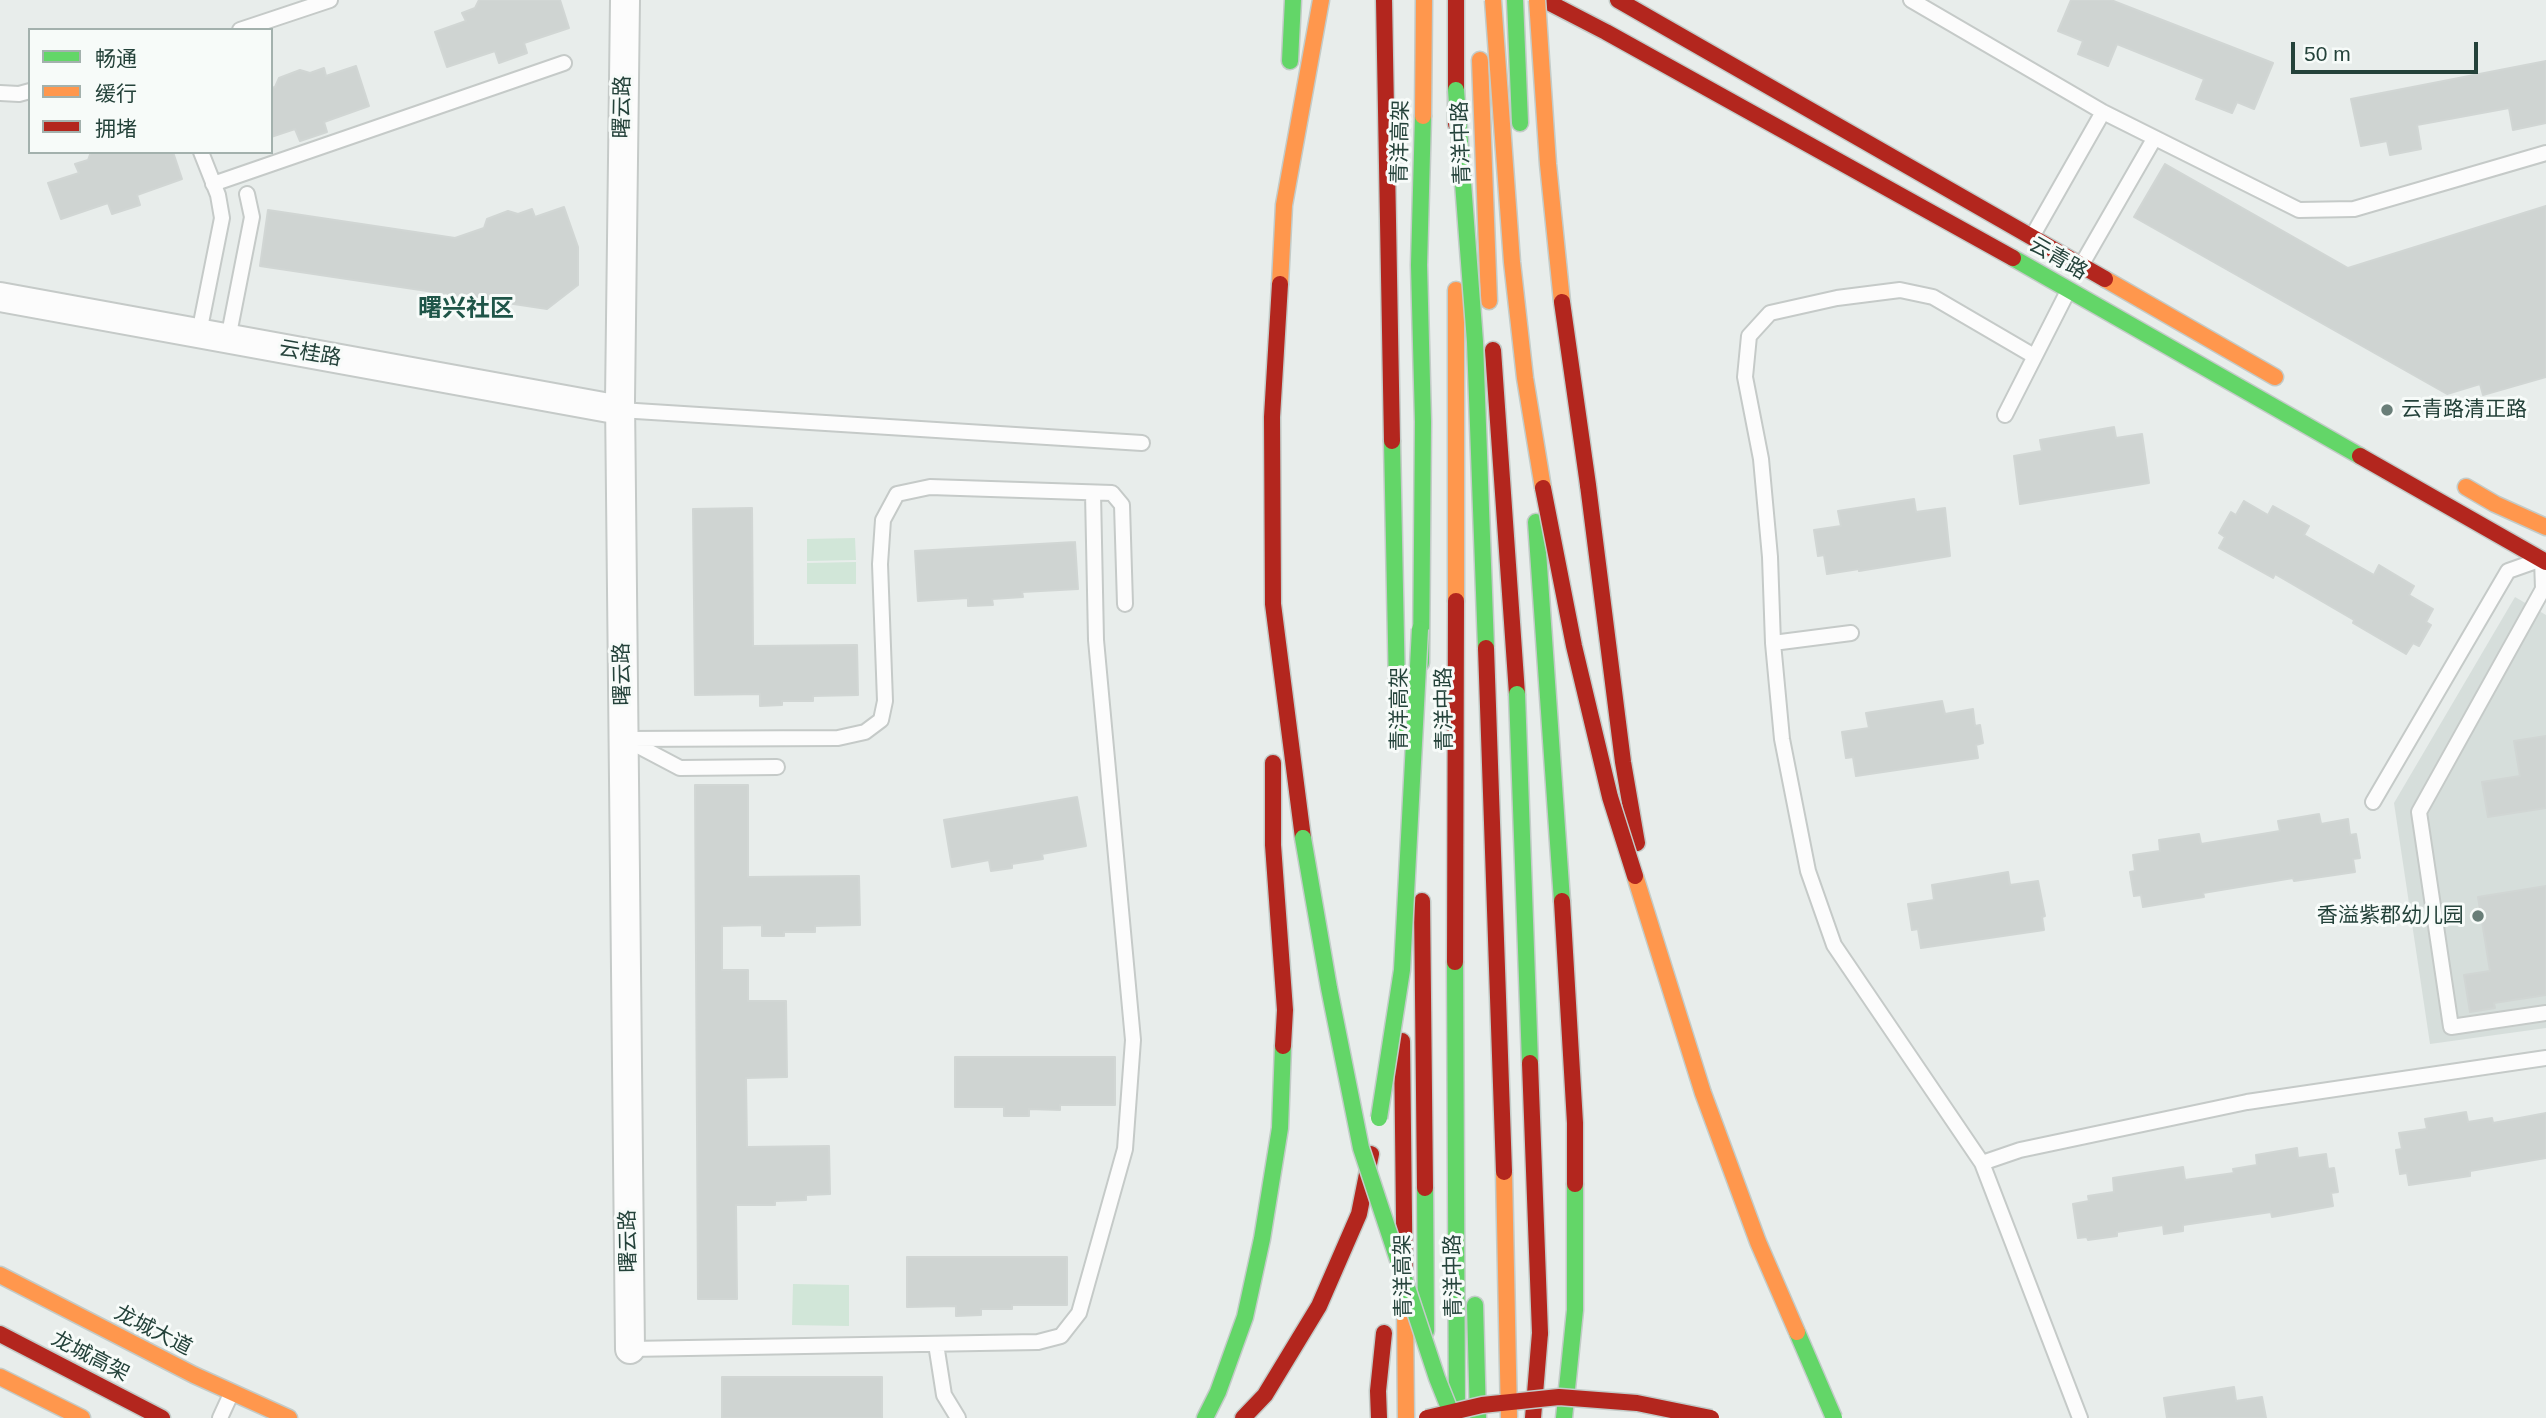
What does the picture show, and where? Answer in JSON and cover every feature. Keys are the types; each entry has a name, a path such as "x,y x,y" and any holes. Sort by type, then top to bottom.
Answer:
{"main road":[{"path":"1273,724 1272,417 1293,0"},
{"path":"1284,205 1321,0"},
{"path":"1384,0 1396,550 1405,1418"},
{"name":"青洋高架","path":"1423,0 1419,265 1423,422 1420,629 1427,1408"},
{"path":"1455,1418 1456,0"},
{"name":"青洋中路","path":"1472,1080 1464,620 1490,315 1478,0"},
{"path":"1493,0 1512,262 1525,378 1544,494 1574,646 1610,797 1703,1093 1758,1242 1834,1418"},
{"path":"1514,0 1522,143 1541,0"},
{"path":"1541,0 1548,164 1564,325 1588,485 1623,762 1653,935"},
{"name":"云青路","path":"1541,0 1630,45 2545,557"},
{"name":"云青路","path":"1618,0 2290,385"},
{"path":"1456,90 1475,342 1506,1227 1508,1418"},
{"path":"1483,158 1528,332"},
{"path":"1521,169 1536,517 1575,1124 1575,1310 1564,1418"},
{"path":"1490,315 1517,694 1540,1333 1534,1418"},
{"path":"2446,476 2495,504 2546,527"},
{"path":"1273,604 1303,838 1329,988 1362,1148 1437,1377 1455,1418"},
{"path":"1243,1418 1265,1395 1319,1306 1359,1214 1379,1118 1402,970 1420,629"},
{"path":"1205,1418 1218,1392 1245,1317 1262,1239 1280,1128 1285,1010 1273,845 1273,751"},
{"path":"1508,1418 1525,1299 1514,1015 1559,855"},
{"path":"1388,1294 1403,1157"},
{"name":"龙城大道","path":"0,1275 232,1393 289,1418"},
{"name":"青洋中路","path":"1475,1286 1478,1418"},
{"path":"1378,1418 1385,1322"},
{"name":"龙城高架","path":"0,1334 162,1418"},
{"path":"0,1377 82,1418"},
{"path":"1427,1408 1559,1397 1637,1403 1711,1418"},
{"path":"266,1409 283,1418"}],"street":[{"name":"曙云路","path":"625,0 620,410 630,1349"},
{"name":"云桂路","path":"0,297 620,410"}],"lane":[{"path":"246,28 330,0"},
{"path":"1911,0 2103,112 2300,210 2354,209 2546,153"},
{"path":"213,184 564,63"},
{"path":"0,93 28,92"},
{"path":"2032,237 2103,112"},
{"path":"2081,265 2154,139"},
{"path":"199,333 222,218 202,154"},
{"path":"228,339 252,217 247,194"},
{"path":"2005,415 2068,289"},
{"path":"2034,356 1933,297 1900,290 1837,298 1770,313 1749,336 1745,377 1760,459 1770,557 1773,643 1782,739 1808,871 1834,945 1982,1163 2080,1418"},
{"path":"620,410 1142,443"},
{"path":"624,739 838,738 864,732 881,720 885,701 880,564 883,520 897,494 930,487 1112,493 1122,505 1125,604"},
{"path":"630,1349 1038,1342 1061,1336 1079,1313 1125,1149 1133,1040 1096,640 1093,493"},
{"path":"2373,802 2508,571 2545,557 2543,589 2418,812 2451,1027 2546,1013"},
{"path":"1773,643 1851,633"},
{"path":"624,739 680,768 777,768"},
{"path":"1982,1163 2020,1150 2247,1102 2546,1059"},
{"path":"936,1344 944,1395 958,1418"},
{"path":"220,1418 232,1393"}],"shaded area":[{"name":"香溢紫郡幼儿园","path":"2515,597 2546,615 2546,1028 2430,1044 2394,803"}],"green space":[{"path":"855,538 856,560 807,561 807,539"},
{"path":"856,562 856,584 807,584 807,563"},
{"path":"793,1284 849,1285 849,1326 792,1325"}],"building":[{"path":"479,0 560,0 569,28 524,43 527,53 499,63 495,51 447,67 435,32 466,21 462,13 475,8"},
{"path":"2071,0 2111,0 2273,63 2254,109 2237,102 2232,113 2196,99 2204,79 2117,44 2108,66 2078,54 2083,41 2058,31"},
{"path":"2546,61 2546,123 2513,130 2509,108 2417,125 2421,149 2390,155 2387,141 2361,146 2351,99"},
{"path":"356,66 369,106 324,122 327,132 300,141 295,129 273,136 273,88 279,78 300,70 310,73 324,68 326,76"},
{"path":"90,154 174,154 182,179 137,195 140,205 112,214 108,203 61,219 48,183 79,173 75,164 88,160"},
{"path":"2165,164 2348,268 2546,206 2546,377 2483,395 2480,384 2447,394 2134,217"},
{"path":"564,207 578,247 578,285 547,309 260,266 268,210 455,238 484,228 487,219 508,211 518,214 532,209 535,217"},
{"path":"2114,427 2116,438 2142,434 2149,483 2020,504 2014,456 2042,451 2040,440"},
{"path":"1914,499 1916,512 1945,508 1950,556 1827,574 1824,555 1818,556 1814,530 1841,526 1838,511"},
{"path":"2244,501 2268,515 2273,506 2309,526 2304,535 2374,575 2379,565 2414,586 2409,595 2433,609 2426,622 2431,625 2419,646 2413,643 2406,654 2275,574 2273,578 2219,548 2225,537 2219,533 2231,512 2236,515"},
{"path":"752,508 753,646 857,645 858,695 813,696 813,701 782,701 782,705 760,706 760,694 695,695 693,509"},
{"path":"1075,542 1078,589 1022,592 1023,597 992,599 993,605 968,606 968,598 918,601 915,551"},
{"path":"1942,701 1945,714 1973,709 1975,726 1980,725 1983,743 1976,745 1978,758 1856,776 1853,757 1846,758 1842,732 1869,728 1866,713"},
{"path":"2546,736 2546,808 2488,817 2482,782 2520,776 2514,741"},
{"path":"695,785 748,785 748,877 859,876 860,925 815,926 815,932 784,932 784,936 762,936 762,925 722,926 722,970 748,970 748,1001 786,1001 787,1077 746,1078 747,1147 829,1146 830,1194 806,1195 806,1200 775,1201 775,1205 736,1205 737,1299 698,1299"},
{"path":"1077,797 1086,846 1042,854 1043,859 1012,864 1012,868 991,871 989,860 952,867 944,820"},
{"path":"2319,814 2321,824 2348,819 2350,835 2356,834 2360,858 2353,859 2355,872 2294,881 2293,878 2203,893 2204,897 2143,907 2141,895 2134,896 2130,872 2135,871 2133,855 2160,851 2159,840 2199,834 2201,844 2280,831 2278,821"},
{"path":"2008,872 2010,885 2038,881 2045,916 2042,917 2044,930 1921,948 1918,929 1912,930 1908,904 1934,900 1932,885"},
{"path":"2546,886 2546,995 2494,1003 2495,1008 2470,1012 2464,975 2490,971 2478,897"},
{"path":"955,1057 1115,1057 1115,1105 1060,1105 1060,1110 1029,1109 1029,1116 1004,1116 1004,1107 955,1107"},
{"path":"2466,1112 2468,1122 2492,1118 2493,1123 2546,1113 2546,1158 2470,1171 2470,1176 2409,1185 2407,1173 2400,1174 2396,1150 2402,1149 2399,1133 2427,1129 2425,1119"},
{"path":"2297,1148 2298,1158 2326,1154 2328,1169 2334,1168 2338,1192 2331,1193 2333,1206 2272,1217 2271,1212 2183,1225 2183,1231 2164,1234 2163,1225 2117,1232 2117,1236 2088,1240 2087,1237 2078,1238 2073,1204 2089,1201 2088,1196 2114,1192 2113,1178 2183,1167 2185,1180 2234,1173 2233,1169 2257,1165 2256,1155"},
{"path":"907,1257 1067,1257 1067,1305 1012,1305 1012,1309 981,1309 981,1315 956,1316 956,1306 907,1307"},
{"path":"722,1377 882,1377 882,1418 722,1418"},
{"path":"2234,1387 2236,1401 2262,1397 2266,1418 2167,1418 2164,1398"}],"traffic: fast":[{"path":"1290,61 1293,0"},
{"path":"1515,0 1520,123"},
{"path":"1456,90 1475,342 1486,648"},
{"path":"1421,663 1423,422 1419,265 1423,116"},
{"path":"2013,258 2360,456"},
{"path":"1392,441 1398,740"},
{"path":"1536,522 1562,901"},
{"path":"1379,1118 1402,970 1420,629"},
{"path":"1517,694 1530,1063"},
{"path":"1303,838 1361,1148 1437,1378 1453,1418"},
{"path":"1455,962 1457,1418"},
{"path":"1205,1418 1218,1392 1245,1317 1262,1239 1280,1128 1283,1046"},
{"path":"1564,1418 1575,1310 1575,1184"},
{"path":"1425,1188 1426,1331"},
{"path":"1475,1305 1478,1418"},
{"path":"1797,1332 1834,1418"}],"traffic: slow":[{"path":"1280,284 1284,205 1321,0"},
{"path":"1423,116 1424,0"},
{"path":"1493,0 1512,262 1525,378 1543,488"},
{"path":"1537,0 1548,164 1562,302"},
{"path":"1480,60 1489,301"},
{"path":"2105,279 2275,377"},
{"path":"1456,290 1456,601"},
{"path":"2466,487 2495,504 2546,527"},
{"path":"1635,876 1703,1093 1758,1242 1797,1332"},
{"path":"1504,1172 1509,1418"},
{"path":"0,1275 194,1375 289,1418"},
{"path":"1405,1306 1406,1418"},
{"path":"0,1377 82,1418"}],"traffic: jam":[{"path":"1384,0 1392,441"},
{"path":"1456,0 1456,124"},
{"path":"1544,0 2013,258"},
{"path":"1618,0 2105,279"},
{"path":"1280,284 1272,417 1273,604 1303,838"},
{"path":"1562,302 1588,485"},
{"path":"1493,350 1517,694"},
{"path":"2360,456 2546,562"},
{"path":"1588,485 1623,762 1637,843"},
{"path":"1543,488 1574,646 1610,797 1635,876"},
{"path":"1455,962 1456,601"},
{"path":"1486,648 1504,1172"},
{"path":"1273,763 1273,845 1285,1010 1283,1046"},
{"path":"1422,901 1425,1188"},
{"path":"1562,901 1575,1123 1575,1184"},
{"path":"1402,1041 1405,1306"},
{"path":"1530,1063 1540,1333"},
{"path":"1243,1418 1265,1395 1319,1306 1359,1214 1371,1154"},
{"path":"1379,1418 1378,1391 1384,1333"},
{"path":"1533,1418 1540,1333"},
{"path":"0,1334 162,1418"},
{"path":"1427,1418 1482,1405 1559,1397 1637,1403 1711,1418"}],"place":[{"name":"云青路清正路","path":"2387,410"},
{"name":"香溢紫郡幼儿园","path":"2478,916"}],"district":[{"name":"曙兴社区","path":"466,309"}]}
